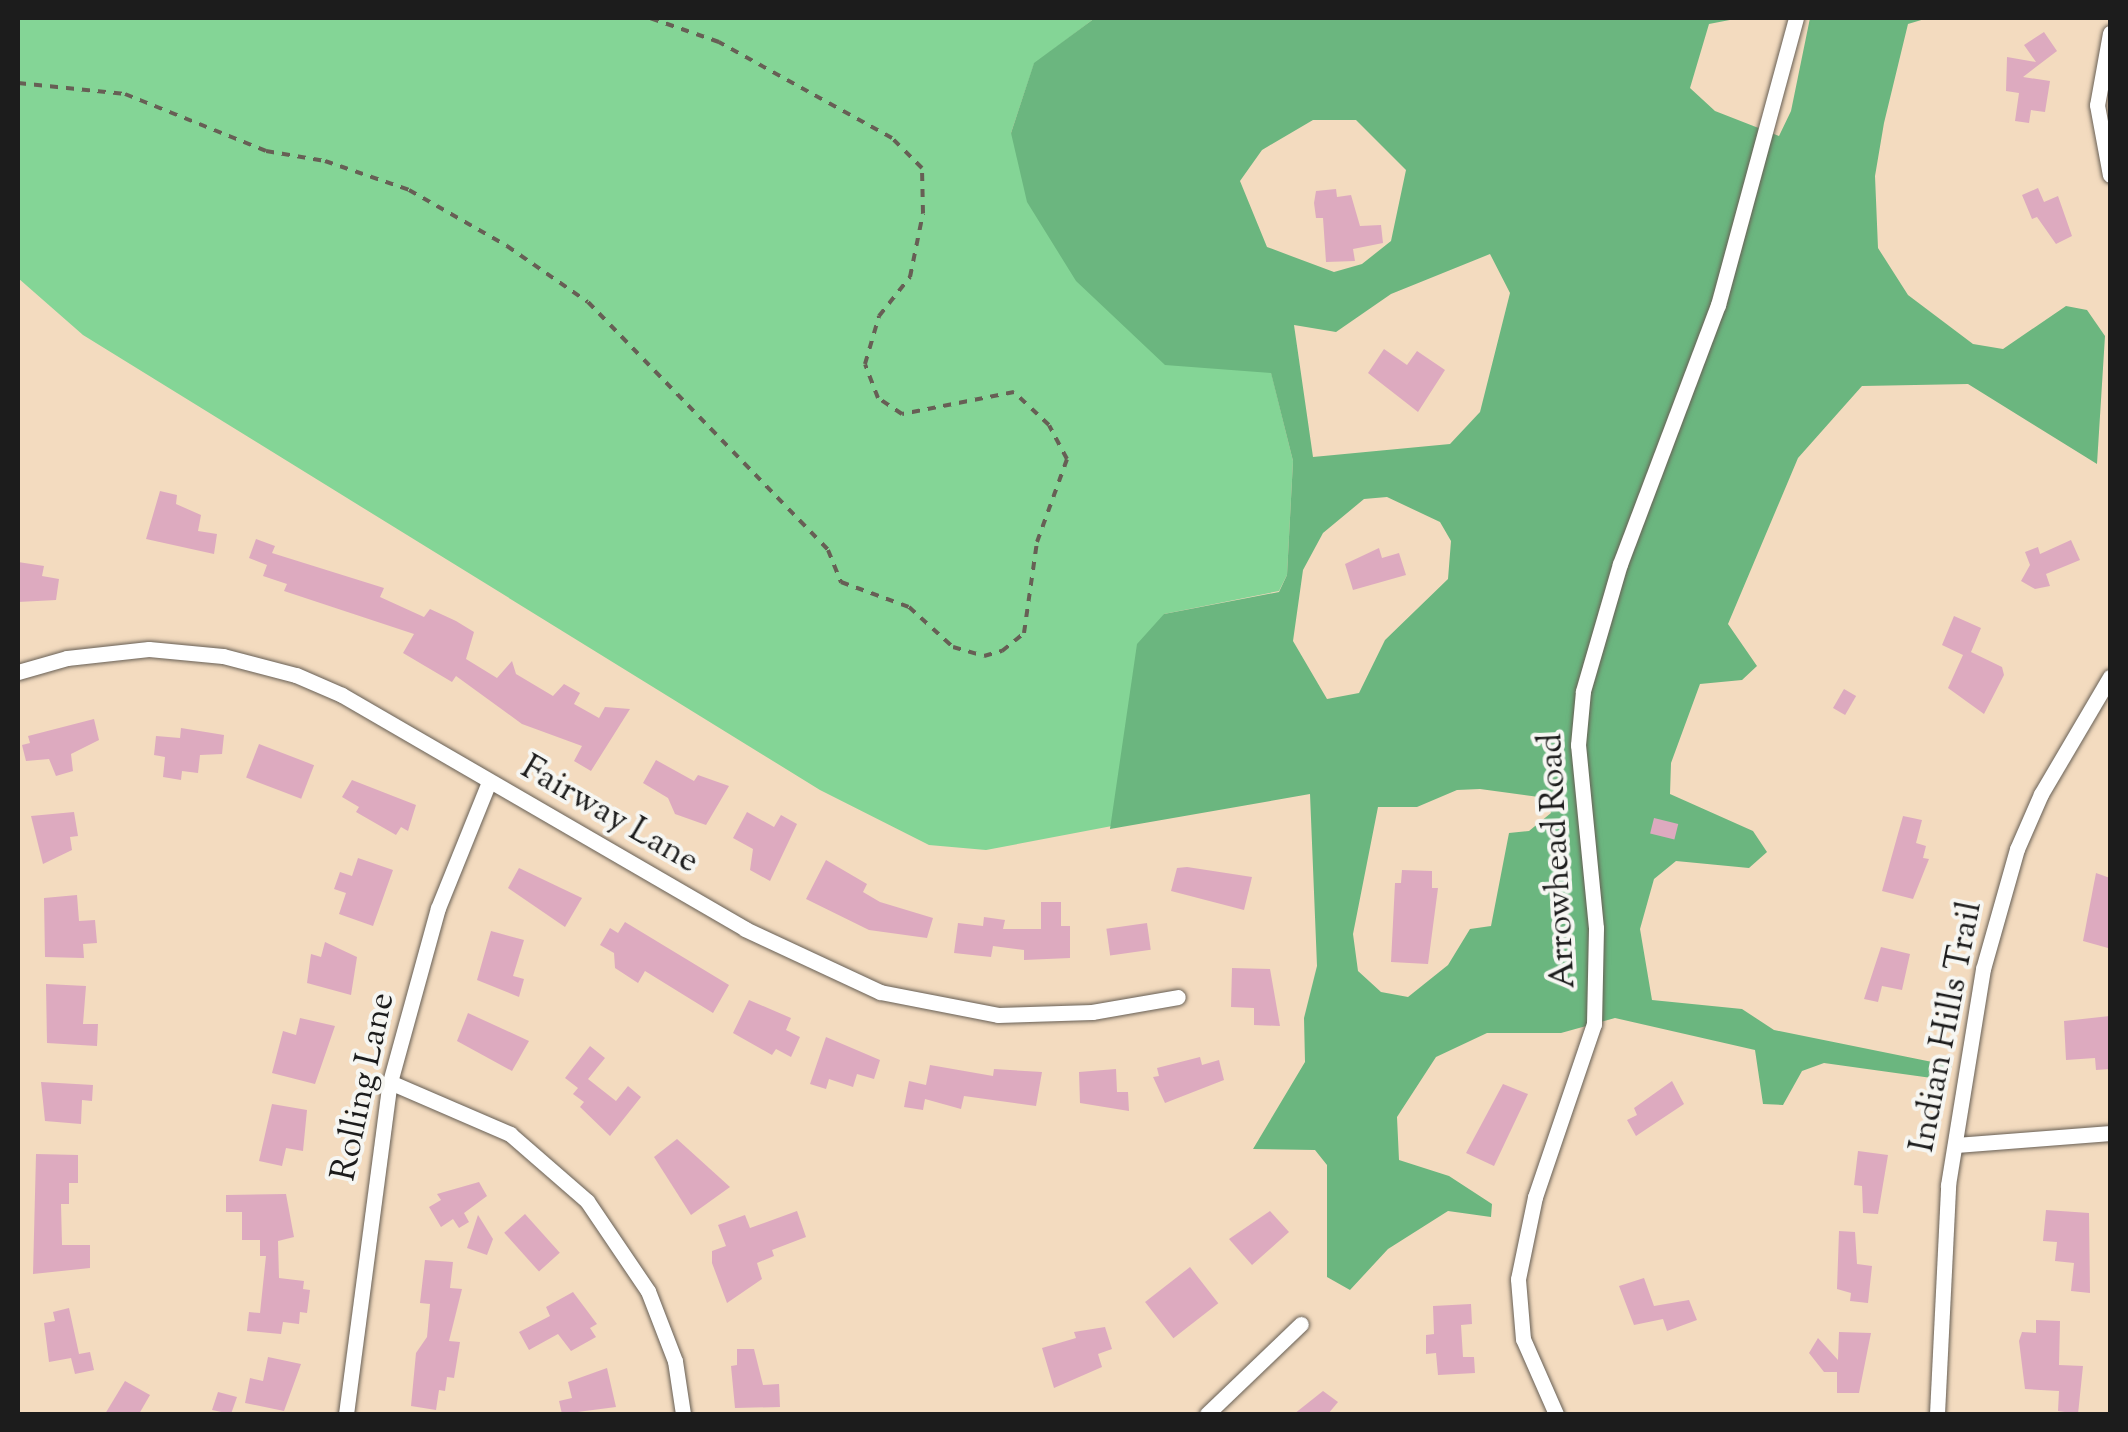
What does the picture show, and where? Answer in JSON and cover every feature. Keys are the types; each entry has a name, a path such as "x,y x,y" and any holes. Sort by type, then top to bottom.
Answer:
{"street":[{"name":"Arrowhead Road","path":"1556,1414 1523,1339 1518,1280 1535,1198 1594,1024 1596,928 1578,761 1583,691 1620,564 1718,305 1796,18"},
{"path":"2110,33 2097,105 2110,174"},
{"name":"Fairway Lane","path":"18,672 68,658 149,650 261,664 342,695 800,960 880,992 998,1015 1092,1012 1178,997"},
{"name":"Indian Hills Trail","path":"1937,1414 1942,1255 1984,969 2017,849 2082,716 2110,677"},
{"name":"Rolling Lane","path":"346,1414 390,1082 438,908 489,782"},
{"path":"390,1082 510,1134 587,1201 654,1304 675,1361 683,1414"},
{"path":"1956,1145 2110,1133"},
{"path":"1207,1414 1301,1324"}],"path":[{"path":"18,83 125,94 266,152 325,162 409,190 507,246 588,302 828,550 840,582 909,607 954,646 984,656 1002,651 1024,633 1037,542 1067,459 1049,424 1014,392 902,414 878,398 864,364 878,316 910,277 922,213 922,168 892,138 719,42 650,18"}],"green space":[{"path":"18,18 1095,18 1034,64 1011,133 1165,364 1271,372 1293,461 1287,575 1279,591 1164,614 1112,826 986,850 929,845 820,790 83,335 18,278"},
{"path":"1095,18 1740,18 1709,24 1690,88 1715,111 1779,136 1791,111 1810,18 1928,18 1908,24 1884,123 1875,176 1878,248 1908,295 1973,344 2003,349 2066,306 2087,310 2105,336 2097,464 1968,384 1862,386 1798,458 1728,624 1757,666 1742,680 1700,684 1671,763 1670,794 1753,831 1767,852 1749,868 1676,861 1654,879 1640,929 1652,1000 1742,1009 1774,1030 1952,1066 1946,1080 1824,1063 1802,1071 1783,1105 1763,1104 1755,1050 1615,1018 1561,1033 1487,1033 1436,1057 1397,1117 1399,1160 1449,1176 1492,1204 1491,1217 1448,1211 1388,1249 1350,1290 1327,1277 1327,1165 1315,1150 1253,1149 1305,1062 1304,1018 1317,966 1310,794 1110,829 1137,644 1164,614 1279,592 1287,575 1293,461 1271,373 1165,365 1076,281 1027,202 1011,133 1034,63","holes":["1313,120 1356,120 1406,170 1391,241 1362,264 1334,272 1267,247 1240,181 1262,150","1490,254 1510,293 1480,412 1450,444 1313,457 1294,325 1336,332 1391,294","1387,497 1440,522 1451,541 1448,579 1385,640 1359,693 1327,699 1293,641 1303,570 1323,533 1364,499","1480,789 1546,798 1551,813 1529,831 1509,833 1491,926 1470,929 1448,965 1408,997 1381,992 1358,971 1353,934 1378,807 1417,807 1457,790"]}],"building":[{"path":"2044,32 2057,51 2023,77 2050,81 2045,112 2031,110 2029,123 2015,121 2019,93 2006,91 2007,57 2036,62 2024,45"},
{"path":"2038,188 2044,202 2058,196 2072,236 2056,244 2037,217 2032,219 2022,195"},
{"path":"1336,189 1337,197 1351,195 1360,226 1381,225 1383,243 1353,249 1355,261 1326,262 1323,218 1316,218 1314,203 1316,191"},
{"path":"1384,349 1407,365 1417,351 1445,370 1418,412 1368,373"},
{"path":"160,491 177,495 176,504 201,515 198,531 217,534 214,554 146,539"},
{"path":"256,539 275,546 272,553 384,588 380,597 424,617 430,609 456,621 474,632 466,659 497,678 512,661 516,674 553,696 564,684 580,693 574,704 599,718 605,707 630,709 591,771 574,761 582,746 522,724 456,676 452,682 403,653 414,634 284,591 287,584 263,576 267,565 249,558"},
{"path":"2071,540 2080,560 2046,574 2050,586 2035,589 2021,581 2030,565 2025,552 2038,547 2040,554"},
{"path":"1379,548 1382,558 1399,553 1406,575 1353,590 1345,564"},
{"path":"18,562 44,566 42,576 59,579 56,600 18,602"},
{"path":"1954,616 1981,628 1971,652 2002,667 2004,675 1984,714 1948,688 1963,655 1942,645"},
{"path":"1844,689 1856,696 1845,715 1833,708"},
{"path":"94,719 99,740 71,754 73,771 56,776 49,759 26,761 22,745 30,743 28,736"},
{"path":"181,728 224,735 222,754 200,755 198,773 182,771 181,780 163,777 165,757 154,755 156,736 180,738"},
{"path":"259,744 314,765 301,799 246,778"},
{"path":"656,760 694,781 698,775 729,786 706,825 675,814 668,798 643,783"},
{"path":"352,780 416,805 408,831 401,827 396,835 356,812 359,807 342,797"},
{"path":"74,812 78,836 70,837 72,850 43,864 31,816"},
{"path":"747,812 774,827 781,815 797,824 770,881 750,870 753,849 733,838"},
{"path":"1903,816 1922,820 1916,843 1926,846 1923,858 1929,859 1913,899 1882,891"},
{"path":"1654,818 1678,824 1674,840 1650,834"},
{"path":"358,858 393,870 373,926 339,914 346,893 334,889 340,872 352,876"},
{"path":"826,860 867,884 863,892 880,902 933,918 927,938 869,930 806,899"},
{"path":"519,868 582,898 565,927 508,888"},
{"path":"1177,868 1252,877 1244,910 1171,891"},
{"path":"1402,870 1432,871 1432,888 1438,888 1428,964 1391,962 1395,883 1401,883"},
{"path":"2096,873 2110,878 2108,948 2083,941"},
{"path":"77,895 79,921 95,920 97,943 83,944 84,958 45,957 44,898"},
{"path":"1041,902 1061,902 1061,926 1070,926 1070,958 1024,960 1024,950 993,946 991,957 954,953 958,923 983,926 984,917 1005,920 1003,929 1041,929"},
{"path":"625,922 729,985 713,1013 645,971 638,983 615,968 614,953 600,945 610,928 618,933"},
{"path":"1147,923 1151,950 1110,955 1106,929"},
{"path":"491,931 524,940 513,976 524,979 519,997 477,980"},
{"path":"325,942 357,957 351,995 307,983 311,954 321,957"},
{"path":"1881,947 1910,954 1902,990 1882,986 1878,1002 1864,999"},
{"path":"1232,968 1270,969 1280,1026 1254,1025 1254,1008 1231,1007"},
{"path":"46,984 86,986 83,1024 98,1024 97,1046 47,1043"},
{"path":"749,1000 791,1018 786,1030 800,1037 791,1057 776,1049 772,1055 733,1033"},
{"path":"468,1013 529,1041 512,1071 457,1041"},
{"path":"2110,1016 2110,1069 2096,1070 2095,1058 2066,1060 2064,1021"},
{"path":"300,1018 335,1026 315,1084 272,1073 283,1031 296,1035"},
{"path":"826,1037 880,1060 874,1079 857,1074 853,1087 829,1079 826,1089 810,1084"},
{"path":"590,1046 605,1058 588,1079 616,1101 628,1086 641,1097 610,1136 580,1107 584,1102 573,1094 578,1088 565,1078"},
{"path":"1200,1057 1202,1065 1219,1060 1224,1080 1165,1103 1153,1077 1159,1076 1157,1068"},
{"path":"930,1065 993,1076 994,1069 1042,1072 1036,1106 964,1096 961,1109 925,1099 923,1110 904,1107 909,1081 926,1085"},
{"path":"1116,1069 1117,1092 1128,1092 1129,1111 1080,1103 1079,1072"},
{"path":"1672,1081 1684,1104 1636,1136 1627,1120 1637,1115 1634,1108"},
{"path":"41,1082 93,1085 92,1101 82,1100 81,1124 45,1121"},
{"path":"1503,1084 1528,1094 1494,1166 1466,1153"},
{"path":"272,1104 307,1110 303,1151 286,1148 282,1166 259,1161"},
{"path":"677,1139 730,1187 691,1215 654,1157"},
{"path":"1858,1151 1888,1155 1878,1214 1863,1213 1862,1186 1854,1185"},
{"path":"36,1154 78,1155 78,1183 69,1183 69,1204 61,1204 62,1245 90,1245 90,1268 33,1274"},
{"path":"479,1182 487,1196 464,1213 469,1222 459,1228 453,1219 441,1227 429,1207 441,1200 437,1194"},
{"path":"286,1194 294,1237 278,1241 279,1278 304,1281 303,1289 310,1290 307,1313 300,1312 299,1324 283,1322 281,1334 247,1331 249,1312 260,1313 266,1256 260,1256 260,1240 242,1240 242,1212 226,1212 226,1195"},
{"path":"2046,1210 2089,1213 2090,1293 2071,1291 2074,1263 2055,1261 2057,1242 2043,1241"},
{"path":"797,1211 806,1237 772,1250 774,1256 757,1263 762,1279 727,1303 712,1263 712,1251 726,1246 718,1225 745,1215 750,1228"},
{"path":"1270,1211 1289,1232 1252,1265 1229,1239"},
{"path":"525,1214 560,1253 539,1271 504,1233"},
{"path":"478,1215 493,1239 487,1255 467,1248"},
{"path":"1839,1231 1855,1232 1857,1264 1872,1266 1868,1303 1850,1301 1851,1293 1837,1289"},
{"path":"425,1260 453,1262 450,1288 462,1289 449,1341 460,1342 454,1378 447,1377 445,1391 439,1390 436,1410 411,1406 416,1353 427,1337 430,1304 420,1303"},
{"path":"1190,1267 1218,1303 1173,1338 1145,1302"},
{"path":"1644,1278 1654,1306 1689,1300 1697,1320 1667,1331 1663,1319 1634,1325 1619,1286"},
{"path":"573,1292 597,1324 590,1328 596,1337 571,1351 558,1334 529,1350 519,1332 550,1316 546,1307"},
{"path":"1471,1304 1472,1324 1461,1325 1463,1357 1474,1357 1475,1373 1438,1375 1436,1353 1426,1354 1426,1335 1434,1334 1433,1306"},
{"path":"69,1308 79,1354 90,1352 94,1370 75,1374 71,1358 49,1362 44,1323 55,1321 53,1312"},
{"path":"2036,1320 2060,1321 2059,1365 2083,1366 2078,1414 2058,1411 2059,1391 2025,1389 2019,1341 2022,1332 2036,1333"},
{"path":"1105,1327 1112,1349 1098,1354 1102,1367 1054,1388 1042,1348 1076,1338 1074,1332"},
{"path":"1839,1332 1871,1333 1859,1393 1837,1393 1837,1372 1824,1372 1809,1353 1818,1338 1838,1360"},
{"path":"737,1349 754,1349 763,1385 779,1384 780,1407 735,1408 731,1366 737,1365"},
{"path":"268,1357 301,1364 284,1411 245,1403 250,1378 263,1381"},
{"path":"607,1368 616,1407 562,1414 559,1401 572,1398 568,1382"},
{"path":"125,1381 150,1395 139,1414 105,1414"},
{"path":"1323,1391 1338,1402 1328,1414 1294,1414"},
{"path":"218,1392 237,1397 231,1414 212,1410"}]}
